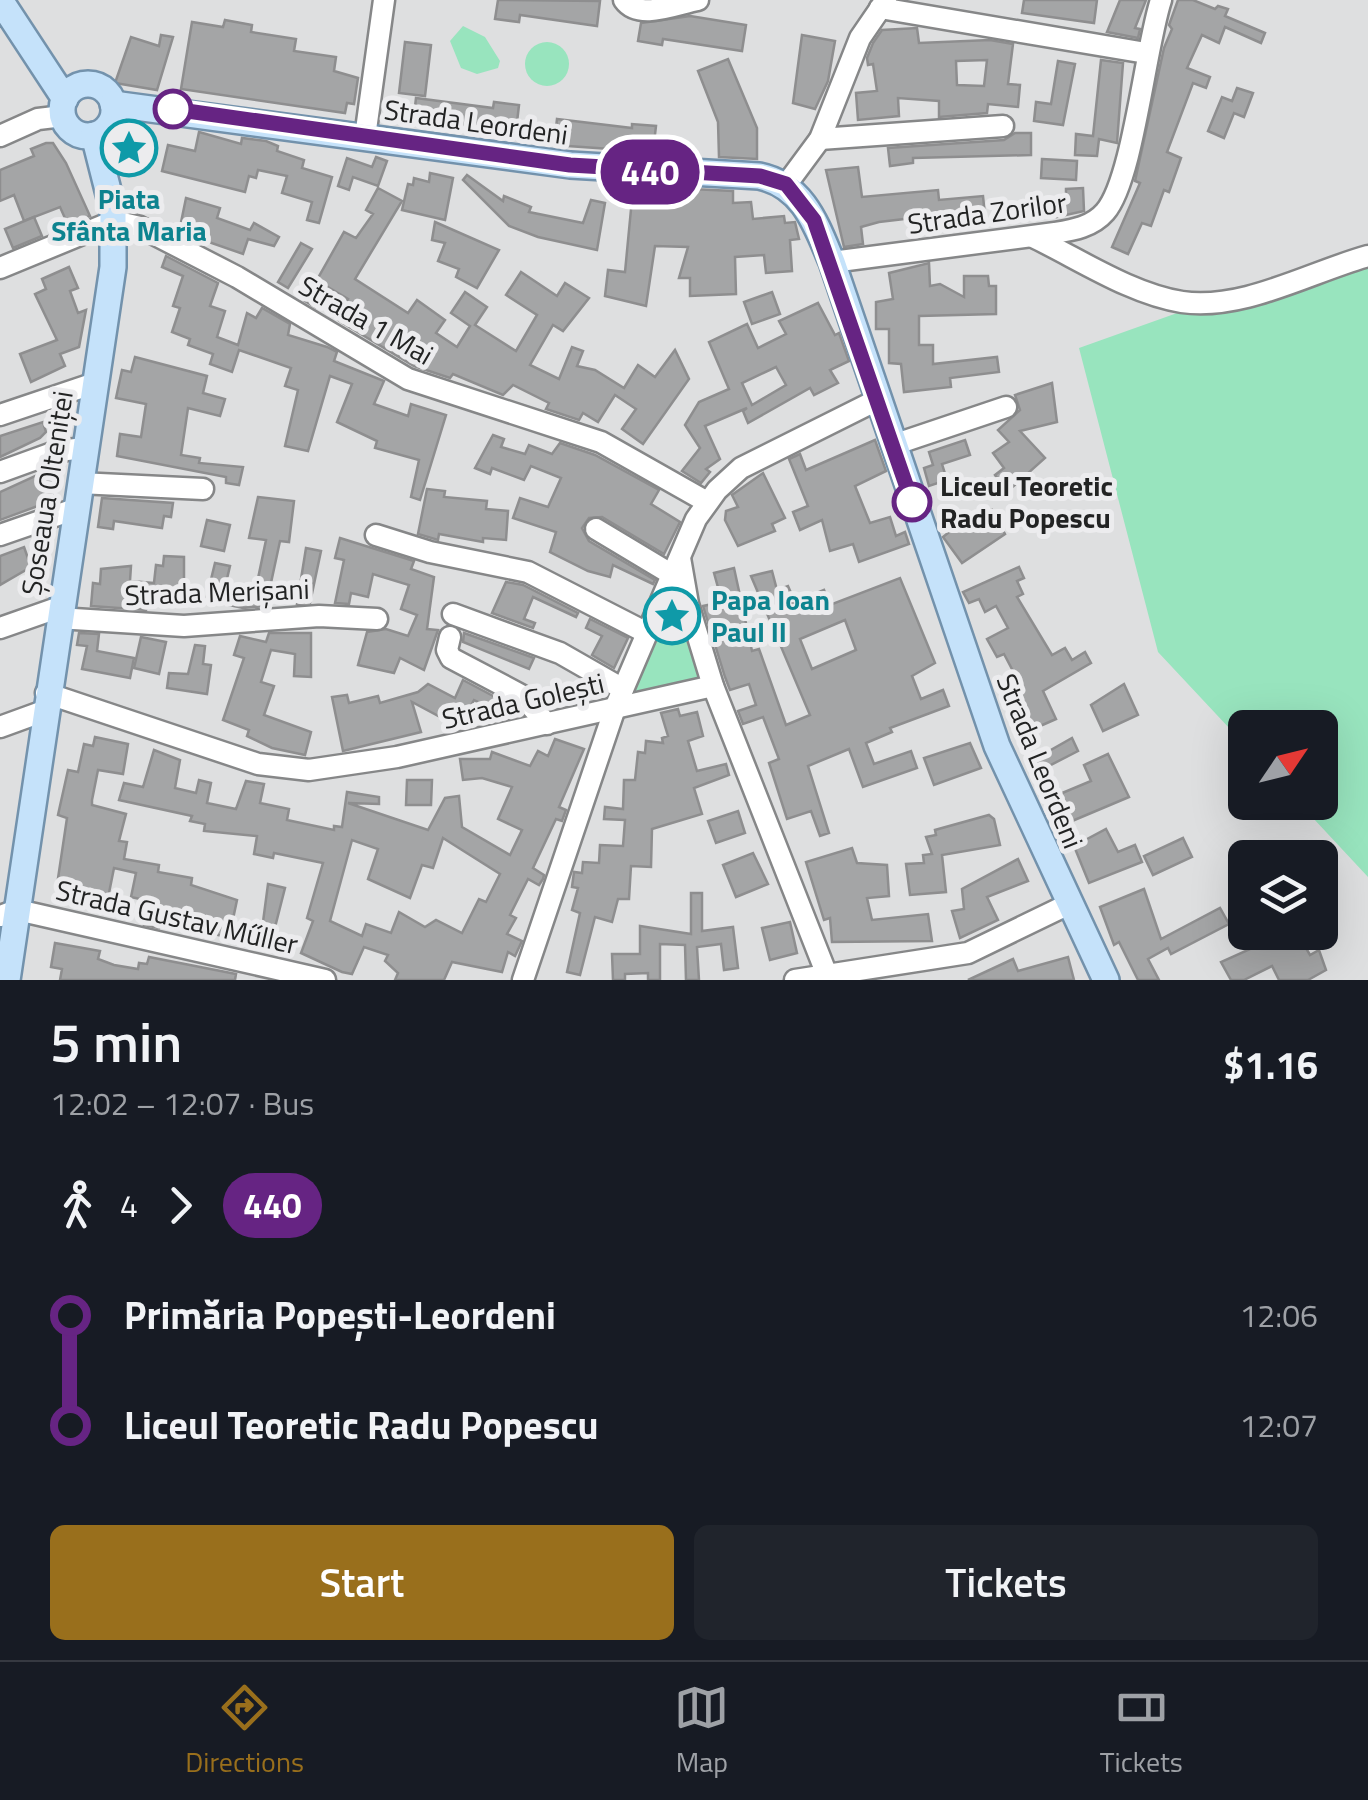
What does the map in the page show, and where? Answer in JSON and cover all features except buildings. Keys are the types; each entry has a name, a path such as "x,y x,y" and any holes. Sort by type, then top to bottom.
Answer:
{"main road":[{"path":"0,0 64,107 73,131 94,135 112,120 114,104 107,92 88,84 74,88 64,107"},
{"name":"Strada Leordeni","path":"114,104 570,165 760,176 786,184 806,206 832,262 997,746 1106,980"},
{"name":"Șoseaua Olteniței","path":"7,980 8,913 112,267 114,221 94,135"}],"street":[{"path":"364,137 384,0"},
{"path":"624,0 635,11 698,0"},
{"name":"Strada Zorilor","path":"832,262 1082,227 1107,211 1122,170 1161,0"},
{"path":"786,184 820,139 860,38 883,4 922,16 1146,53"},
{"path":"0,136 64,107"},
{"path":"820,139 1003,126"},
{"path":"0,268 114,221"},
{"name":"Strada 1 Mai","path":"114,221 140,227 195,254 408,379 600,442 706,502"},
{"path":"1031,236 1152,294 1200,304 1250,294 1368,256"},
{"path":"0,415 95,383"},
{"path":"522,980 619,699 675,564 706,502 728,478 754,460 877,400"},
{"path":"893,445 1006,407"},
{"path":"0,472 58,451 85,448"},
{"path":"79,483 203,489"},
{"path":"0,535 75,509"},
{"path":"596,529 675,564 713,686 828,975"},
{"path":"376,534 430,552 528,572 646,633"},
{"path":"0,628 59,612"},
{"name":"Strada Merișani","path":"59,612 171,626 319,616 378,619"},
{"path":"454,614 560,653 619,699"},
{"path":"450,637 447,650 452,658 521,695 548,724"},
{"name":"Strada Golești","path":"45,702 286,770 364,763 548,724 619,699 713,686"},
{"path":"0,728 45,702"},
{"path":"795,980 968,953 1068,904"},
{"name":"Strada Gustav Műller","path":"8,913 325,980"}],"green space":[{"path":"463,26 485,37 500,61 498,68 477,74 461,68 450,41"},
{"path":"547,42 563,48 569,64 563,80 547,86 531,80 525,64 531,48"},
{"path":"1368,263 1368,877 1338,845 1338,840 1315,820 1338,820 1338,710 1228,710 1228,727 1158,652 1079,348 1180,312 1209,312"},
{"path":"681,622 703,681 631,695 659,625"}],"bus line":[{"name":"440","path":"173,109 570,165 760,176 786,184 806,206 832,262 912,502"}],"place":[{"name":"Piata Sfânta Maria","path":"129,148"},
{"name":"Liceul Teoretic Radu Popescu","path":"912,502"},
{"name":"Papa Ioan Paul II","path":"672,616"}]}
